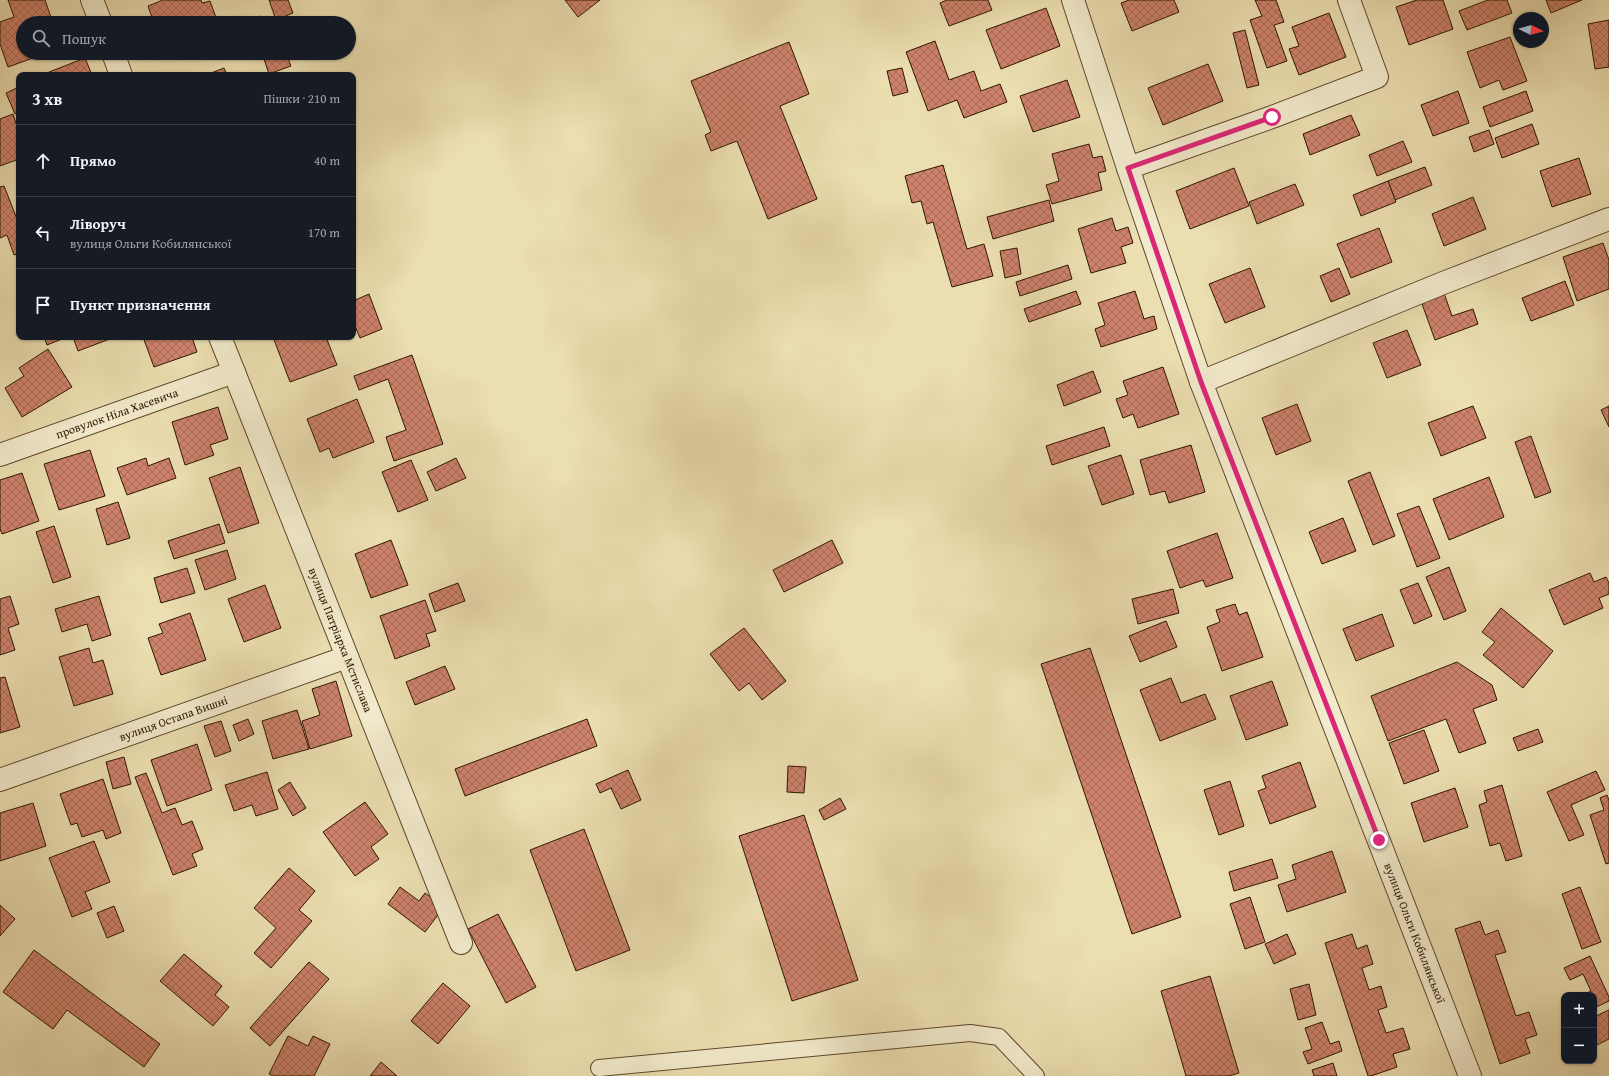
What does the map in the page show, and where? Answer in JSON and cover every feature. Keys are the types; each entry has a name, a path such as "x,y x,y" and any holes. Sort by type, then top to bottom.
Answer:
{"street":[{"path":"92,0 98,16"},
{"name":"вулиця Ольги Кобилянської","path":"1073,0 1128,168 1201,382 1470,1076"},
{"path":"1128,168 1272,117 1376,77 1349,0"},
{"path":"116,60 120,72"},
{"path":"1201,382 1443,283 1609,219"},
{"name":"вулиця Патріарха Мстислава","path":"221,340 461,944"},
{"name":"провулок Ніла Хасевича","path":"0,456 234,372"},
{"name":"вулиця Остапа Вишні","path":"0,780 347,657"}],"lane":[{"path":"599,1068 970,1034 999,1038 1036,1076"}],"building":[{"path":"8,0 45,0 51,16 16,16 16,60 28,60 8,67 0,44 0,22 14,17"},
{"path":"163,0 201,0 202,3 210,1 215,16 152,16 148,6"},
{"path":"269,0 288,0 293,13 286,16 275,16"},
{"path":"565,0 600,0 578,17"},
{"path":"947,0 988,0 992,10 949,26 940,3"},
{"path":"1129,0 1174,0 1179,12 1132,31 1121,3"},
{"path":"1255,0 1276,0 1284,22 1274,25 1287,61 1267,68 1250,20 1262,16"},
{"path":"1417,0 1443,0 1453,29 1409,45 1396,7"},
{"path":"1488,0 1507,0 1512,13 1467,30 1459,11"},
{"path":"1546,0 1582,0 1551,13"},
{"path":"1046,8 1060,46 1001,69 986,30"},
{"path":"1329,13 1346,57 1299,75 1289,49 1299,46 1292,27"},
{"path":"1609,20 1609,67 1595,69 1588,24"},
{"path":"1245,30 1259,85 1247,88 1233,33"},
{"path":"1510,37 1527,81 1503,90 1499,80 1480,88 1467,52"},
{"path":"935,41 949,80 974,71 981,91 1000,84 1007,102 964,118 957,100 928,111 906,52"},
{"path":"789,42 809,94 780,106 817,199 768,219 737,141 711,151 705,135 711,132 691,81"},
{"path":"80,60 86,60 91,72 49,72"},
{"path":"264,60 289,60 291,66 274,72 268,72"},
{"path":"1208,64 1223,101 1163,125 1148,88"},
{"path":"224,68 226,72 214,72"},
{"path":"902,68 908,92 893,96 887,71"},
{"path":"1067,80 1080,117 1033,132 1020,96"},
{"path":"16,88 15,114 6,93"},
{"path":"1458,91 1469,123 1433,136 1421,105"},
{"path":"1526,91 1533,111 1490,127 1483,107"},
{"path":"13,114 16,124 16,160 0,166 0,119"},
{"path":"1351,115 1360,135 1310,155 1303,134"},
{"path":"1532,124 1539,144 1502,158 1495,138"},
{"path":"1489,130 1494,144 1474,152 1469,137"},
{"path":"1403,141 1412,162 1377,176 1369,155"},
{"path":"1089,144 1093,158 1102,156 1106,171 1098,173 1102,190 1052,204 1046,185 1059,181 1052,154"},
{"path":"1579,158 1591,194 1552,207 1540,171"},
{"path":"943,165 967,249 984,244 993,276 952,287 933,222 927,224 921,201 912,203 905,176"},
{"path":"1425,167 1432,185 1395,200 1388,181"},
{"path":"1234,168 1249,206 1190,229 1176,191"},
{"path":"1388,181 1396,202 1361,216 1353,195"},
{"path":"1295,184 1304,205 1257,224 1249,202"},
{"path":"4,186 16,216 16,254 14,255 7,235 0,238 0,187"},
{"path":"1473,197 1486,229 1444,246 1432,214"},
{"path":"1049,200 1054,221 993,239 987,217"},
{"path":"1112,218 1116,231 1128,227 1133,243 1121,247 1126,263 1091,273 1078,229"},
{"path":"1379,228 1392,262 1351,278 1337,244"},
{"path":"1603,243 1609,260 1609,289 1577,301 1563,257"},
{"path":"1017,248 1021,274 1005,278 1000,251"},
{"path":"1068,265 1072,279 1020,296 1016,282"},
{"path":"1250,268 1265,307 1225,323 1209,284"},
{"path":"1339,268 1350,294 1331,302 1320,276"},
{"path":"1565,281 1574,305 1531,321 1522,298"},
{"path":"1076,291 1081,304 1029,322 1024,309"},
{"path":"1135,291 1144,319 1154,316 1157,329 1101,347 1095,329 1105,325 1098,303"},
{"path":"1444,293 1452,316 1473,309 1478,324 1435,340 1421,301"},
{"path":"369,294 382,329 360,338 356,328 356,300"},
{"path":"1407,330 1421,365 1387,378 1373,343"},
{"path":"45,340 60,340 47,345"},
{"path":"74,340 107,340 78,351"},
{"path":"144,340 193,340 197,352 154,367"},
{"path":"274,340 327,340 337,365 290,382"},
{"path":"48,349 72,387 22,417 5,388 24,376 19,368"},
{"path":"412,355 443,444 394,461 386,437 406,430 388,379 359,390 354,376"},
{"path":"1163,367 1179,414 1138,428 1133,414 1123,418 1116,399 1128,395 1123,381"},
{"path":"1093,371 1101,392 1064,406 1057,385"},
{"path":"357,399 374,442 333,458 329,448 320,452 307,419"},
{"path":"1297,404 1311,441 1276,455 1262,418"},
{"path":"1473,406 1486,438 1441,456 1428,423"},
{"path":"1609,406 1609,427 1601,410"},
{"path":"218,407 228,439 210,445 214,455 185,465 172,422"},
{"path":"1104,427 1110,446 1052,465 1046,446"},
{"path":"1531,436 1551,492 1535,498 1515,442"},
{"path":"1191,445 1205,492 1169,503 1165,491 1150,495 1140,460"},
{"path":"90,450 105,496 59,510 44,464"},
{"path":"1121,455 1134,494 1102,505 1088,466"},
{"path":"146,458 148,466 169,458 176,478 127,495 117,468"},
{"path":"456,458 466,478 436,491 427,472"},
{"path":"411,460 428,500 398,512 382,472"},
{"path":"240,467 259,523 228,533 209,478"},
{"path":"1370,472 1395,536 1373,545 1348,481"},
{"path":"22,473 39,521 2,534 0,529 0,480"},
{"path":"1489,477 1504,517 1449,540 1433,499"},
{"path":"118,502 130,538 107,545 96,509"},
{"path":"1419,506 1440,558 1417,567 1397,514"},
{"path":"1343,518 1356,551 1322,564 1309,532"},
{"path":"219,524 225,543 174,559 168,541"},
{"path":"54,526 71,577 53,583 36,532"},
{"path":"1217,533 1233,578 1206,587 1203,580 1180,588 1167,551"},
{"path":"391,540 408,585 371,598 355,554"},
{"path":"832,540 843,563 784,592 773,570"},
{"path":"227,550 236,579 205,590 195,560"},
{"path":"1449,567 1466,611 1444,620 1426,577"},
{"path":"187,568 195,593 161,603 154,578"},
{"path":"1590,573 1594,582 1606,577 1609,583 1609,594 1599,598 1603,608 1564,625 1549,590"},
{"path":"458,583 465,601 435,612 429,594"},
{"path":"1418,583 1432,616 1414,624 1400,590"},
{"path":"265,585 281,628 244,642 228,599"},
{"path":"1173,589 1179,613 1138,624 1132,599"},
{"path":"10,596 19,624 8,628 15,650 0,655 0,599"},
{"path":"99,596 111,635 92,641 87,624 62,632 55,609"},
{"path":"425,600 436,631 426,634 430,646 395,659 380,616"},
{"path":"1235,604 1239,615 1247,612 1263,657 1222,671 1207,627 1220,622 1216,610"},
{"path":"1501,608 1553,651 1523,688 1483,655 1495,642 1482,632"},
{"path":"190,613 206,660 161,675 148,638 163,633 159,624"},
{"path":"1382,614 1394,646 1356,661 1343,629"},
{"path":"1166,621 1177,647 1140,662 1129,636"},
{"path":"744,628 786,681 762,700 749,683 739,691 710,654"},
{"path":"89,648 93,663 103,660 113,694 74,706 59,657"},
{"path":"1090,648 1181,917 1132,934 1041,664"},
{"path":"1457,662 1492,685 1497,700 1473,709 1486,743 1459,753 1446,719 1388,741 1371,696"},
{"path":"445,666 455,689 415,705 406,682"},
{"path":"5,677 20,727 0,733 0,678"},
{"path":"1171,678 1181,703 1205,694 1216,719 1160,741 1140,690"},
{"path":"336,681 352,736 310,749 302,721 320,715 312,689"},
{"path":"1272,681 1288,725 1246,740 1230,696"},
{"path":"297,710 309,749 273,759 262,721"},
{"path":"248,719 254,734 239,741 233,725"},
{"path":"587,719 597,746 465,796 455,769"},
{"path":"221,721 231,751 215,757 204,726"},
{"path":"1538,729 1543,742 1518,751 1513,738"},
{"path":"1424,730 1439,771 1404,784 1389,743"},
{"path":"197,744 212,790 167,806 151,760"},
{"path":"124,757 131,784 113,789 106,762"},
{"path":"1300,762 1316,807 1270,824 1258,791 1266,788 1262,776"},
{"path":"788,766 806,767 804,793 787,792"},
{"path":"628,770 641,800 621,809 611,788 600,793 596,784"},
{"path":"1596,771 1605,790 1571,805 1584,835 1569,841 1547,792"},
{"path":"267,772 278,809 256,816 252,805 234,811 225,785"},
{"path":"146,773 162,813 175,808 182,825 192,821 203,849 192,854 197,866 173,875 135,777"},
{"path":"103,779 121,833 106,839 103,830 82,837 77,823 71,825 60,794"},
{"path":"1230,781 1244,826 1219,835 1204,790"},
{"path":"290,782 306,808 293,816 278,790"},
{"path":"1502,785 1522,856 1506,861 1500,843 1490,846 1479,805 1487,802 1484,791"},
{"path":"1455,788 1468,827 1424,842 1411,803"},
{"path":"1607,795 1609,800 1609,863 1606,864 1590,815 1604,810 1600,798"},
{"path":"840,798 846,809 824,820 819,810"},
{"path":"365,802 388,834 371,847 379,859 355,876 323,832"},
{"path":"33,803 46,846 0,861 0,813"},
{"path":"804,815 858,980 792,1001 739,836"},
{"path":"584,829 630,950 576,971 530,850"},
{"path":"94,841 110,882 85,892 92,909 72,917 49,858"},
{"path":"1332,851 1346,892 1287,912 1278,885 1296,879 1292,865"},
{"path":"1272,859 1278,878 1234,891 1229,872"},
{"path":"289,868 315,891 299,910 312,921 271,968 254,953 276,928 254,908"},
{"path":"400,887 419,901 425,893 444,907 425,932 388,904"},
{"path":"1580,887 1601,942 1582,949 1562,894"},
{"path":"1250,897 1265,942 1245,949 1230,904"},
{"path":"0,905 15,919 0,936"},
{"path":"114,906 124,931 107,938 97,913"},
{"path":"498,914 536,987 506,1003 468,929"},
{"path":"1480,921 1485,935 1498,930 1506,952 1495,955 1516,1016 1529,1012 1537,1035 1525,1039 1530,1053 1500,1064 1455,929"},
{"path":"1287,934 1296,954 1274,964 1265,944"},
{"path":"1352,934 1357,949 1367,945 1373,964 1362,968 1369,990 1381,986 1387,1007 1378,1010 1386,1033 1403,1028 1410,1049 1393,1054 1397,1067 1371,1076 1368,1076 1325,943"},
{"path":"34,950 160,1044 144,1067 67,1010 53,1029 3,992"},
{"path":"184,954 222,986 215,995 229,1007 213,1026 160,981"},
{"path":"1590,956 1609,997 1609,1001 1597,1007 1597,992 1589,992 1591,991 1583,974 1570,980 1564,968"},
{"path":"309,962 329,979 270,1046 250,1028"},
{"path":"1210,976 1239,1073 1229,1076 1186,1076 1161,991"},
{"path":"443,983 470,1006 438,1044 411,1021"},
{"path":"1309,984 1316,1015 1298,1020 1290,989"},
{"path":"1609,1010 1609,1039 1597,1045 1597,1028 1597,1016"},
{"path":"1322,1022 1330,1044 1339,1041 1342,1051 1308,1064 1303,1052 1312,1049 1305,1028"},
{"path":"288,1036 308,1046 313,1036 330,1044 314,1076 273,1076 269,1074"},
{"path":"381,1062 397,1076 370,1076"},
{"path":"1333,1063 1337,1076 1314,1076 1312,1070"}],"route":[{"path":"1272,117 1128,168 1201,382 1379,840"}]}
